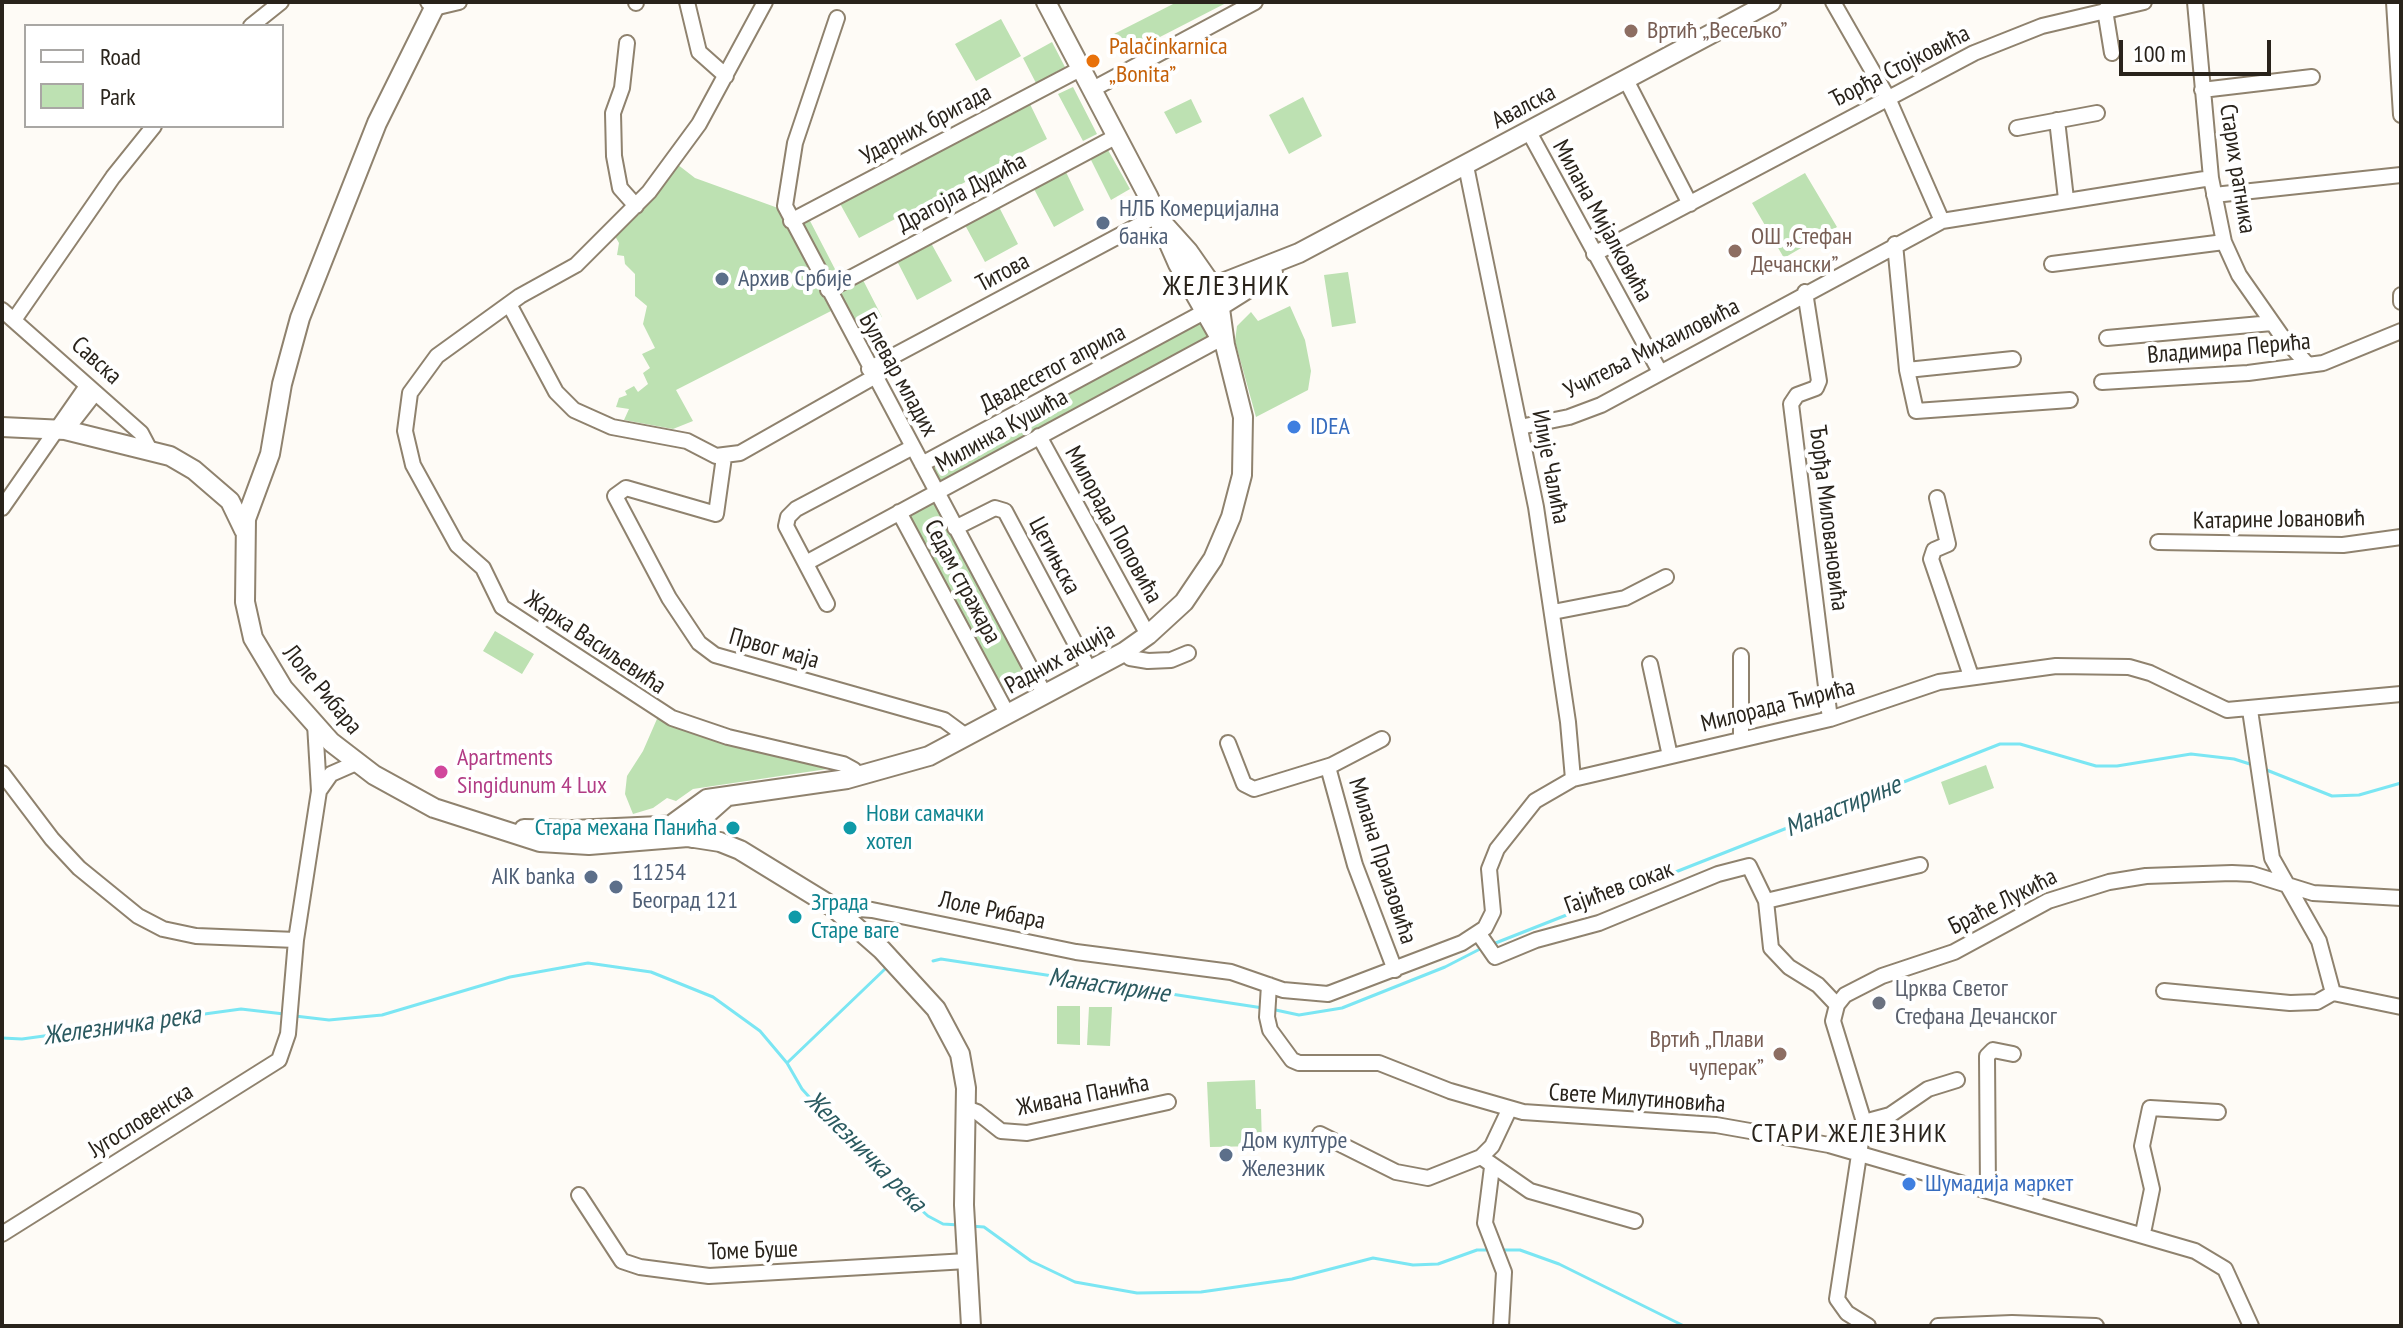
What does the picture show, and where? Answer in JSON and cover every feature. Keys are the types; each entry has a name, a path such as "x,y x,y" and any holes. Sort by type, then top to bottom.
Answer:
{"main road":[{"name":"Радних акција","path":"696,828 707,799 857,777 910,764 1090,671 1148,635 1184,602 1223,540 1239,489 1244,452 1243,409 1222,342 1210,310 1167,242 1159,218 1046,2"},
{"name":"Авалска","path":"1210,310 1299,253 1771,2"},
{"name":"Лоле Рибара","path":"433,3 388,98 321,260 296,331 266,468 238,514 249,623 257,648 283,688 356,763 434,808 531,841 573,845 696,828 740,850 833,907"},
{"name":"Радних акција","path":"1159,218 1188,251 1214,288"},
{"path":"1188,251 1215,271 1252,271"},
{"name":"Авалска","path":"1214,288 1299,253"},
{"path":"1210,310 1214,288"},
{"path":"2,427 58,429 151,452"},
{"name":"Савска","path":"151,452 211,498 238,514"},
{"path":"833,907 901,970 943,1018 960,1054 966,1108 964,1205 971,1326"}],"street":[{"path":"254,24 281,2"},
{"path":"433,3 459,2"},
{"path":"687,2 699,52 726,76"},
{"name":"Жарка Васиљевића","path":"765,2 687,141 636,206 576,265 509,304 427,366 410,393 405,416 406,438 413,465 457,545 483,568 499,604 672,718 728,737 843,764 854,770 857,777"},
{"path":"1093,89 1255,2"},
{"path":"1833,2 1888,98 1942,221"},
{"name":"Ђорђа Стојковића","path":"1594,254 2000,41 2105,10 2144,2"},
{"name":"Старих ратника","path":"2195,2 2211,178 2224,242 2239,275 2272,323 2308,365"},
{"path":"2394,2 2401,115"},
{"path":"2105,10 2112,53"},
{"name":"Булевар младих","path":"837,18 792,158 784,199 791,221 1045,695"},
{"path":"627,43 622,88 613,113 613,147 617,180 627,198 636,206"},
{"name":"Ударних бригада","path":"791,221 1082,68"},
{"path":"2202,90 2312,77"},
{"path":"1626,80 1690,204"},
{"path":"2017,128 2097,113"},
{"path":"2057,120 2066,199"},
{"path":"14,320 113,177 152,128"},
{"name":"Милана Мијалковића","path":"1529,132 1660,372"},
{"name":"Драгојла Дудића","path":"828,290 1117,136"},
{"name":"Илије Чалића","path":"1466,166 1520,427 1553,612 1573,779"},
{"path":"2214,195 2401,175"},
{"name":"Учитеља Михаиловића","path":"1520,427 1583,413 1942,221 2211,178"},
{"name":"Титова","path":"724,457 740,453 872,373 1159,218"},
{"path":"2052,264 2224,242"},
{"path":"1895,244 1907,370 1914,409 1921,412 2070,400"},
{"name":"Ђорђа Миловановића","path":"1805,292 1819,381 1816,388 1797,395 1791,404 1830,719"},
{"path":"2401,295 2401,302"},
{"path":"509,304 556,392 582,416 645,435 680,439 724,457"},
{"name":"Савска","path":"2,310 141,433 151,452"},
{"name":"Двадесетог априла","path":"922,464 1210,310"},
{"path":"2107,338 2272,323"},
{"name":"Владимира Перића","path":"2102,382 2308,365 2340,358 2401,331"},
{"name":"Милинка Кушића","path":"806,563 1039,436 1222,342"},
{"path":"1907,370 2013,359"},
{"path":"2,508 58,429 74,420 91,389"},
{"name":"Милорада Поповића","path":"1039,436 1148,635"},
{"path":"827,604 786,526 791,512 913,447"},
{"name":"Првог маја","path":"724,457 716,514 626,488 617,491 617,503 687,628 705,649 715,655 944,720 967,737"},
{"path":"1937,498 1949,540 1946,546 1934,550 1931,559 1971,676"},
{"name":"Цетињска","path":"955,528 995,508 1005,511 1090,671"},
{"name":"Седам стражара","path":"899,512 1008,715"},
{"name":"Катарине Јовановић","path":"2158,542 2343,545 2401,537"},
{"path":"1553,612 1625,598 1666,577"},
{"path":"1124,652 1130,658 1148,661 1171,660 1188,653"},
{"path":"1741,656 1741,739"},
{"path":"1650,664 1670,756"},
{"name":"Милорада Ћирића","path":"1481,937 1493,912 1489,869 1497,849 1535,801 1573,779 1830,719 1939,682 2056,666 2116,666 2150,673 2219,708 2250,710 2401,694"},
{"path":"2250,710 2263,779 2272,858 2286,888 2319,941 2333,993"},
{"path":"2,773 52,839 138,916 163,929 196,936 296,940 319,791 315,724"},
{"path":"1228,743 1243,781 1252,788 1328,767 1382,739"},
{"path":"319,791 331,774 356,763"},
{"name":"Милана Праизовића","path":"1328,767 1355,865 1395,970"},
{"path":"2252,874 2264,869 2272,858"},
{"path":"1766,901 1920,865"},
{"name":"Гајићев сокак","path":"1481,937 1495,957 1536,940 1599,923 1746,866 1754,871 1766,901 1771,948 1789,967 1818,985 1837,1005"},
{"name":"Браће Лукића","path":"1837,1005 1854,988 1954,952 2048,901 2076,890 2146,876 2252,874 2286,888 2313,893 2401,898"},
{"name":"Лоле Рибара","path":"833,907 872,910 1076,952 1231,972 1268,993"},
{"path":"1268,993 1328,994 1481,937"},
{"name":"Југословенска","path":"2,1234 279,1060 288,1034 296,940"},
{"path":"2164,991 2290,1003 2317,1002 2333,993 2401,1007"},
{"name":"Свете Милутиновића","path":"1268,993 1267,1017 1282,1047 1299,1063 1379,1063 1509,1110 1746,1129 1799,1138 1859,1154 2143,1233 2195,1251 2221,1265 2251,1326"},
{"path":"1837,1005 1833,1021 1864,1122 1837,1299 1847,1313 1868,1326"},
{"path":"1988,1191 1988,1054 1993,1050 2013,1054"},
{"path":"1864,1122 1890,1115 1928,1089 1957,1080"},
{"name":"Живана Панића","path":"966,1108 977,1112 1001,1131 1027,1133 1168,1102"},
{"path":"2143,1233 2152,1189 2142,1146 2150,1108 2218,1112"},
{"path":"1501,1326 1501,1262 1487,1232 1487,1162 1509,1110"},
{"path":"1320,1134 1396,1172 1421,1178 1436,1177 1487,1162"},
{"path":"1487,1162 1530,1191 1635,1221"},
{"name":"Томе Буше","path":"579,1195 622,1261 640,1267 709,1276 966,1252"},
{"path":"1938,1326 2012,1323 2096,1326"}],"green space":[{"path":"1177,2 1228,2 1125,55 1114,34"},
{"path":"1001,19 1021,56 976,81 955,44"},
{"path":"1052,42 1065,67 1036,83 1023,58"},
{"path":"1073,87 1097,134 1083,141 1058,94"},
{"path":"1303,97 1322,136 1289,154 1269,115"},
{"path":"1191,99 1202,122 1176,134 1164,112"},
{"path":"1028,100 1047,139 859,238 838,200"},
{"path":"1104,143 1130,189 1111,200 1087,152"},
{"path":"673,161 695,178 778,208 831,311 676,390 693,421 673,429 624,420 629,409 616,407 619,398 627,395 625,391 634,386 638,392 648,384 643,373 650,368 642,354 655,348 643,324 647,306 635,296 635,274 625,264 624,256 617,255 619,243 612,231"},
{"path":"1066,172 1084,210 1054,227 1034,189"},
{"path":"1805,173 1837,227 1784,258 1752,203"},
{"path":"999,207 1018,244 985,262 965,225"},
{"path":"808,217 837,273 825,279 796,223"},
{"path":"931,243 952,281 917,300 897,261"},
{"path":"1348,272 1356,323 1332,327 1324,275"},
{"path":"863,280 882,317 854,332 834,295"},
{"path":"1290,306 1305,340 1311,371 1308,390 1256,417 1235,341 1237,326 1251,312 1258,321"},
{"path":"1199,319 1211,340 940,486 928,465"},
{"path":"932,497 1031,676 999,693 903,514"},
{"path":"495,631 534,654 522,674 483,651"},
{"path":"660,712 834,768 693,789 676,801 667,798 653,808 633,814 625,794 627,776 643,751"},
{"path":"1986,765 1994,788 1949,805 1941,782"},
{"path":"1057,1006 1080,1006 1080,1045 1057,1044"},
{"path":"1089,1007 1112,1007 1110,1046 1087,1045"},
{"path":"1255,1080 1256,1109 1261,1109 1262,1146 1210,1147 1207,1082"}],"waterway":[{"name":"Манастирине","path":"1493,944 2000,744 2020,744 2096,766 2117,766 2191,754 2234,759 2253,765"},
{"name":"Манастирине","path":"2264,769 2332,796 2359,795 2401,783"},
{"name":"Манастирине","path":"1271,1009 1299,1015 1342,1008 1445,967 1482,948"},
{"name":"Манастирине","path":"933,961 941,959 1263,1008"},
{"name":"Железничка река","path":"295,1016 329,1020 382,1015 510,977 588,963 651,972 713,997 760,1031 787,1063 802,1089 868,1162 928,1216 943,1224 959,1225"},
{"name":"Манастирине","path":"787,1063 885,969"},
{"name":"Железничка река","path":"2,1038 22,1039 241,1009 284,1014"},
{"name":"Железничка река","path":"970,1226 984,1227 1031,1261 1075,1282 1137,1293 1201,1292 1292,1279 1373,1258 1413,1265 1438,1264 1477,1250 1491,1250"},
{"name":"Железничка река","path":"1499,1250 1520,1250 1559,1264 1684,1326"}],"place":[{"name":"Вртић „Весељко”","path":"1631,31"},
{"name":"Palačinkarnica „Bonita”","path":"1093,61"},
{"name":"НЛБ Комерцијална банка","path":"1103,223"},
{"name":"ОШ „Стефан Дечански”","path":"1735,251"},
{"name":"Архив Србије","path":"722,279"},
{"name":"IDEA","path":"1294,427"},
{"name":"Apartments Singidunum 4 Lux","path":"441,772"},
{"name":"Стара механа Панића","path":"733,828"},
{"name":"Нови самачки хотел","path":"850,828"},
{"name":"AIK banka","path":"591,877"},
{"name":"11254 Београд 121","path":"616,887"},
{"name":"Зграда Старе ваге","path":"795,917"},
{"name":"Црква Светог Стефана Дечанског","path":"1879,1003"},
{"name":"Вртић „Плави чуперак”","path":"1780,1054"},
{"name":"Дом културе Железник","path":"1226,1155"},
{"name":"Шумадија маркет","path":"1909,1184"}],"district":[{"name":"ЖЕЛЕЗНИК","path":"1227,287"},
{"name":"СТАРИ ЖЕЛЕЗНИК","path":"1850,1135"}]}
